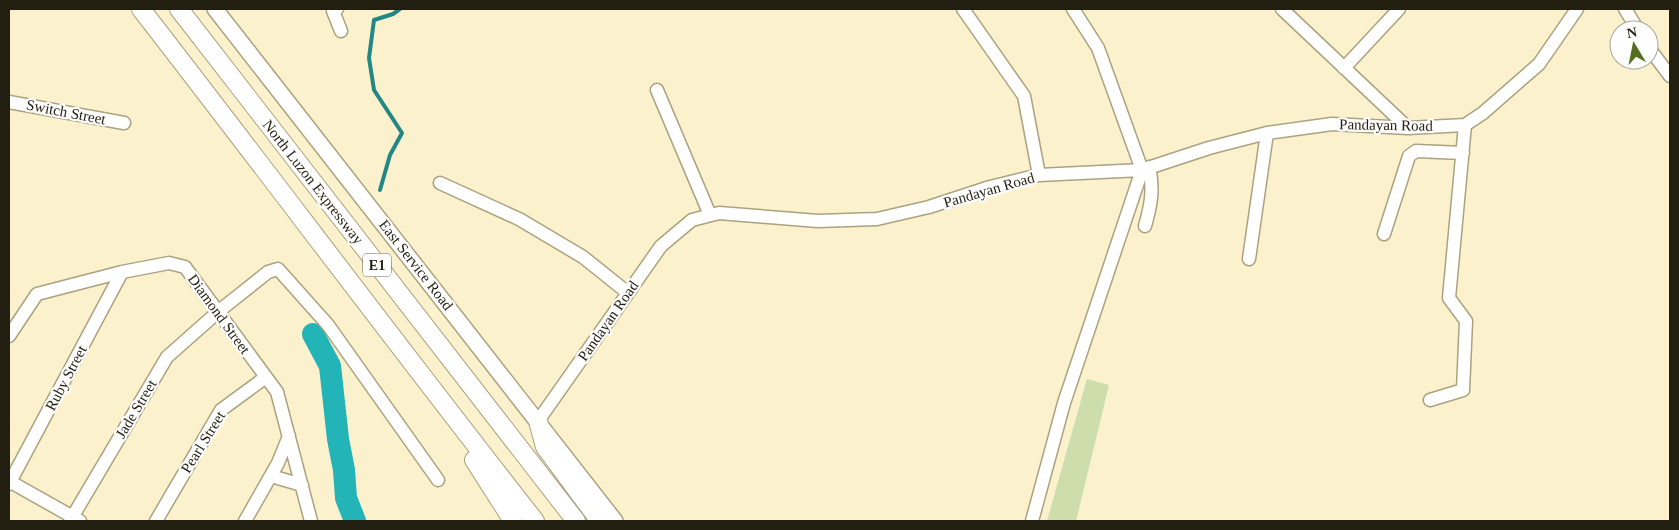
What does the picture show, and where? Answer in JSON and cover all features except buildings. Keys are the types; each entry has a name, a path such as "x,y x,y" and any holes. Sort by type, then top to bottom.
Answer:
{"highway":[{"name":"North Luzon Expressway","path":"141,9 422,377 535,521"},
{"name":"North Luzon Expressway","path":"179,9 576,521"},
{"path":"422,377 513,521"},
{"path":"538,421 545,448 600,521"}],"main road":[{"name":"East Service Road","path":"220,11 615,521"}],"street":[{"path":"336,9 333,11 342,31"},
{"path":"963,9 1024,96 1039,175"},
{"path":"1073,9 1098,48 1145,169 1153,182 1151,205 1145,226"},
{"path":"1282,9 1408,128"},
{"path":"1344,68 1399,9"},
{"path":"1430,400 1463,390 1466,321 1450,298 1465,125 1483,113 1539,64 1577,9"},
{"path":"1625,9 1632,20"},
{"path":"1659,61 1670,76"},
{"path":"657,90 710,215"},
{"name":"Switch Street","path":"9,102 124,123"},
{"name":"Pandayan Road","path":"538,421 660,246 692,220 719,213 818,221 877,218 929,207 1039,175 1145,169 1209,148 1267,133 1332,124 1408,128 1465,125"},
{"path":"1249,259 1267,133"},
{"path":"1384,234 1409,156 1416,151 1462,153"},
{"path":"1032,521 1064,403 1145,169"},
{"path":"440,183 502,210 583,257 628,293"},
{"name":"Diamond Street","path":"9,336 37,294 122,272 169,263 185,267 277,392 311,521"},
{"name":"Jade Street","path":"74,520 167,356 268,272 278,269 328,325 438,480"},
{"name":"Ruby Street","path":"9,482 122,272"},
{"name":"Pearl Street","path":"156,521 221,410 266,377"},
{"path":"245,521 271,476 288,436"},
{"path":"271,476 302,485"},
{"path":"9,482 74,520"}],"green space":[{"path":"1087,379 1109,385 1076,521 1047,521"}],"waterway":[{"path":"380,190 390,155 402,133 374,90 369,58 374,20 393,14 400,9"},
{"path":"313,334 330,366 346,498 355,521"}]}
